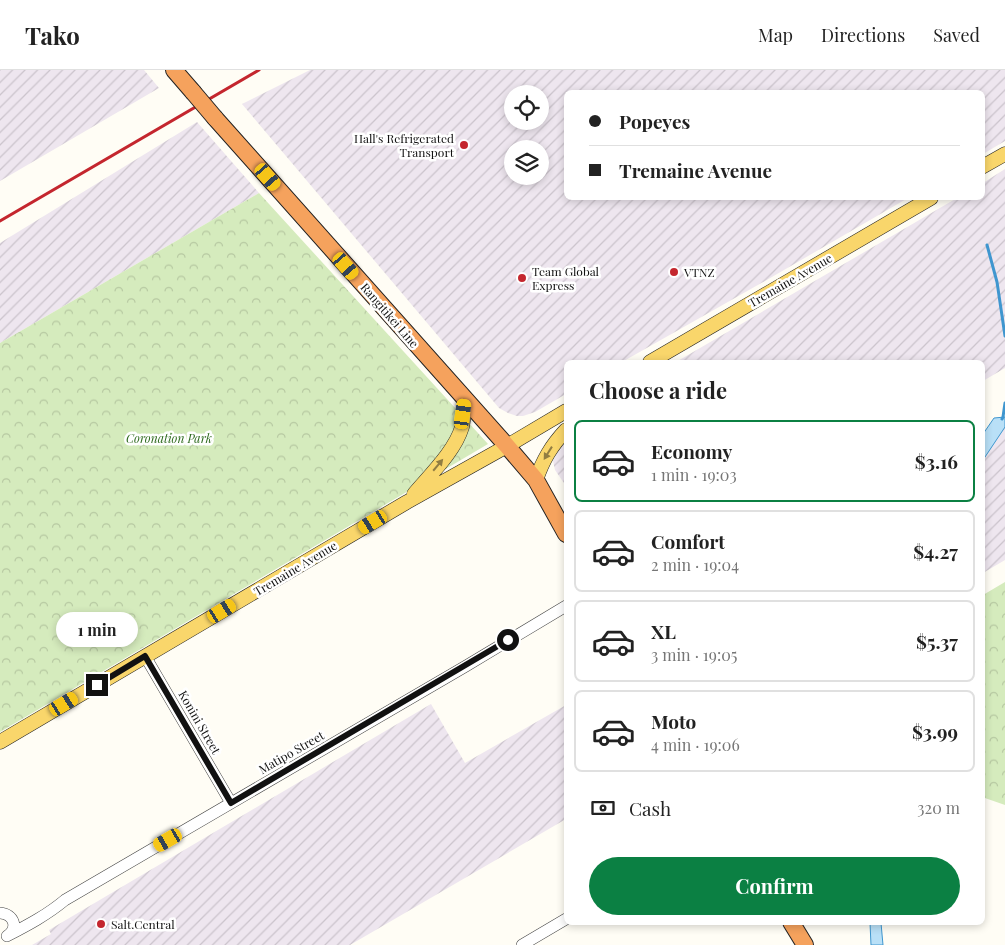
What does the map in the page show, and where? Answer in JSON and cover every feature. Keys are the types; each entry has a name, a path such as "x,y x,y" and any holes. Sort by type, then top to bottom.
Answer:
{"highway":[{"name":"Rangitikei Line","path":"174,70 536,480 564,530"},
{"path":"793,925 804,945"}],"main road":[{"path":"985,165 1005,154"},
{"name":"Tremaine Avenue","path":"653,360 928,200"},
{"path":"407,502 455,444 462,428 465,400"},
{"name":"Tremaine Avenue","path":"0,742 407,502 564,412"},
{"path":"536,480 543,462 564,432"}],"street":[{"name":"Matipo Street","path":"3,936 31,924 65,900 564,607"},
{"name":"Konini Street","path":"145,656 231,803"},
{"path":"0,913 9,916 13,922 23,925 31,924"},
{"path":"522,945 564,920"},
{"name":"Matipo Street","path":"3,936 12,930 13,922"}],"shaded area":[{"path":"0,70 144,70 159,88 0,181"},
{"path":"310,70 1005,70 1005,141 985,153 985,90 564,90 564,200 905,200 626,360 564,360 564,395 535,412 523,416 508,413 499,408 242,104"},
{"path":"197,122 259,193 0,343 0,243"},
{"path":"1005,169 1005,368 985,380 985,360 679,360 954,200 985,200 985,182"},
{"path":"1005,427 1005,560 985,572 985,457"},
{"path":"564,444 564,483 555,470 553,461"},
{"path":"431,704 465,763 564,706 564,820 350,945 32,945 51,934 49,930"}],"green space":[{"name":"Coronation Park","path":"259,193 488,444 0,732 0,343"},
{"path":"1005,582 1005,805 985,798 985,594"}],"water":[{"path":"1005,417 1005,427 985,457 985,431 994,418"},
{"path":"870,925 881,925 883,945 871,945"}],"waterway":[{"path":"987,245 997,282 1005,336"},
{"path":"1002,419 1005,403"}],"railway":[{"path":"0,221 259,70"}],"place":[{"name":"Hall's Refrigerated Transport","path":"464,145"},
{"name":"VTNZ","path":"674,272"},
{"name":"Team Global Express","path":"522,278"},
{"name":"Salt.Central","path":"101,924"}],"route":[{"path":"97,685 145,656 231,803 508,640"}]}
